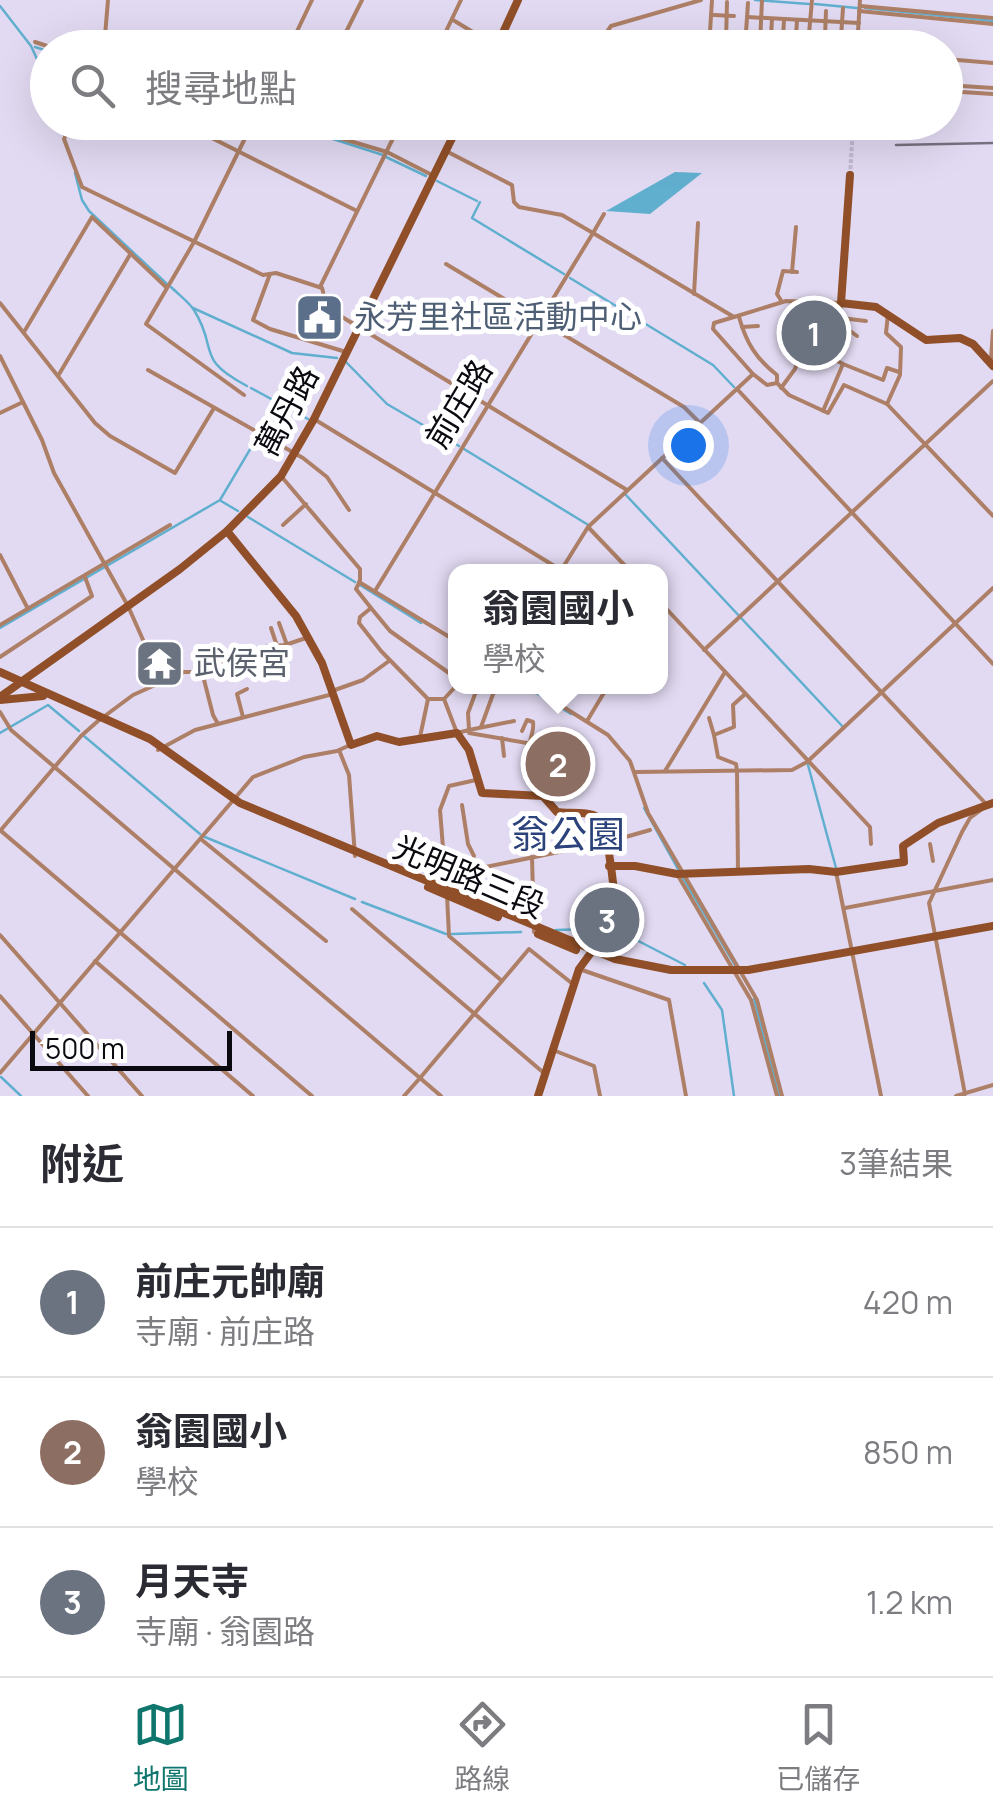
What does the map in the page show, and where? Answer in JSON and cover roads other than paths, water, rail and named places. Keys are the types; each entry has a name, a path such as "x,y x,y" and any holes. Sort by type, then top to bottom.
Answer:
{"street":[{"path":"106,30 108,0"},
{"path":"298,30 312,0"},
{"path":"347,30 362,0"},
{"path":"447,30 461,0"},
{"path":"504,30 518,0"},
{"path":"608,30 700,0"},
{"path":"710,30 712,0"},
{"path":"761,30 762,0"},
{"path":"810,30 812,0"},
{"path":"727,2 731,16 728,30"},
{"path":"746,30 748,3"},
{"path":"858,30 860,6 993,20"},
{"path":"842,30 843,8"},
{"path":"825,30 826,11"},
{"path":"712,15 731,16"},
{"path":"747,17 858,23"},
{"path":"452,19 469,30"},
{"path":"771,30 772,19"},
{"path":"784,20 784,30"},
{"path":"796,30 797,20"},
{"path":"963,60 993,63"},
{"path":"963,89 993,91"},
{"path":"65,140 82,187 263,275 276,273 320,286 325,296 323,306 302,336"},
{"path":"215,140 357,212"},
{"path":"244,395 147,325 245,140"},
{"path":"348,140 387,152 434,176"},
{"path":"320,286 393,140"},
{"name":"萬丹路","path":"0,697 227,531 282,476 451,140"},
{"path":"446,151 514,186 514,202 519,207 562,215 736,317 745,340 777,376 779,386"},
{"path":"840,328 850,175"},
{"name":"前庄路","path":"375,592 604,214"},
{"path":"24,332 91,218 167,288"},
{"path":"694,294 698,223"},
{"path":"782,302 777,294 783,271 795,272 796,227"},
{"path":"58,376 131,252"},
{"path":"446,264 684,406 700,423"},
{"path":"270,274 254,320 270,329 346,352"},
{"path":"992,365 967,341 955,336 926,340 866,304 782,302 714,322 712,329 767,385 779,386 824,411 832,411 844,385 888,404 993,516"},
{"path":"816,348 828,330 830,302"},
{"path":"0,303 95,423 110,436 175,473 214,408"},
{"path":"323,306 628,490"},
{"path":"888,314 886,333 901,347 899,372 888,404"},
{"path":"841,318 866,321"},
{"path":"742,327 758,326"},
{"path":"828,330 840,328 857,336"},
{"path":"992,365 993,331"},
{"path":"779,386 795,369 804,343 883,380 887,368 899,372"},
{"path":"0,356 54,473 166,682"},
{"path":"824,411 843,364"},
{"path":"148,370 296,453 327,477 350,510"},
{"path":"565,564 589,526 754,374"},
{"path":"704,650 993,381"},
{"path":"737,389 993,664"},
{"path":"0,413 23,402"},
{"path":"314,419 549,564"},
{"path":"662,458 990,804"},
{"path":"282,476 360,569 357,591 390,631 448,672"},
{"path":"283,525 306,504"},
{"path":"0,625 170,525"},
{"path":"589,526 624,564"},
{"path":"227,531 291,608 317,652 351,744"},
{"path":"0,556 28,609"},
{"path":"0,657 92,596 85,577"},
{"path":"359,582 448,636"},
{"path":"636,772 792,770 808,763 993,588"},
{"path":"371,608 359,623 390,661 428,699 444,699 449,694"},
{"path":"668,611 870,827 870,844"},
{"path":"279,623 287,645"},
{"path":"272,628 278,646"},
{"path":"307,638 264,648 202,672 184,672 133,695 100,720 0,830 312,1096"},
{"path":"159,749 184,734 332,693 367,678 390,661"},
{"path":"0,674 5,685 0,697 44,694 35,679 40,669"},
{"path":"202,672 212,716 218,724"},
{"path":"664,772 725,672"},
{"name":"光明路三段","path":"0,674 159,749 233,801 590,953 670,970 739,973 993,928"},
{"path":"242,717 237,694 247,689"},
{"path":"475,694 468,712 469,733 527,742"},
{"path":"481,727 493,694"},
{"path":"542,694 616,742 636,772 648,813 739,973 780,1096"},
{"path":"586,722 603,694"},
{"path":"714,735 734,727 733,705 745,694"},
{"path":"420,737 428,699"},
{"path":"444,699 457,733 469,750 476,780 484,794 543,796 557,812 594,815 599,818 608,842 616,914 612,926 579,969 538,1096"},
{"path":"0,712 10,728 441,1096"},
{"path":"709,718 718,757 736,764 738,872"},
{"path":"522,731 527,720 532,722 534,727 527,742 529,756"},
{"path":"0,1073 254,777 378,736 400,742 514,721"},
{"path":"502,738 504,756"},
{"path":"340,750 349,775 354,854"},
{"path":"476,780 446,788 440,810 449,936 502,981"},
{"path":"609,866 681,874 837,871 904,862 903,846 914,838 948,819 990,804"},
{"path":"964,1095 929,904 970,818 990,804"},
{"path":"462,806 468,844 474,856"},
{"path":"446,875 650,830"},
{"path":"200,839 326,940"},
{"path":"930,844 933,861"},
{"path":"532,857 535,930"},
{"path":"837,871 880,1096"},
{"path":"844,908 993,880"},
{"path":"352,909 545,1074"},
{"path":"0,935 142,1096"},
{"path":"404,1096 529,949 574,985"},
{"path":"95,961 253,1096"},
{"path":"579,969 669,1000 686,1096"},
{"path":"0,996 88,1096"},
{"path":"552,1050 594,1066 600,1096"},
{"path":"956,1096 993,1085"}],"water":[{"path":"675,172 702,173 650,214 606,211"}],"waterway":[{"path":"755,0 809,4"},
{"path":"815,4 857,8"},
{"path":"0,6 30,45"},
{"path":"865,8 993,21"},
{"path":"336,140 383,155"},
{"path":"386,157 426,176"},
{"path":"75,173 89,211 167,284"},
{"path":"437,181 477,201"},
{"path":"480,202 472,218 564,274"},
{"path":"570,278 713,365 734,387"},
{"path":"171,287 194,310 220,368 247,386"},
{"path":"193,308 292,353 337,358"},
{"path":"346,362 387,404 459,446"},
{"path":"251,388 308,419"},
{"path":"261,431 277,403"},
{"path":"0,628 220,500 258,436"},
{"path":"464,449 590,526"},
{"path":"625,494 844,728"},
{"path":"221,501 238,511"},
{"path":"248,517 355,582"},
{"path":"360,585 421,623"},
{"path":"538,694 571,714"},
{"path":"0,733 48,705 79,731"},
{"path":"84,736 200,834"},
{"path":"808,765 836,868"},
{"path":"644,808 679,871"},
{"path":"205,837 355,899"},
{"path":"683,878 735,965"},
{"path":"362,902 446,934"},
{"path":"556,930 590,929"},
{"path":"615,929 685,965"},
{"path":"452,934 521,932"},
{"path":"704,983 722,1010 734,1096"},
{"path":"754,999 779,1096"},
{"path":"1,1077 21,1096"}],"tunnel":[{"path":"850,175 852,140"}],"railway":[{"path":"896,145 993,143"}],"place":[{"name":"永芳里社區活動中心","path":"319,317"},
{"name":"前庄元帥廟","path":"814,333"},
{"name":"武侯宮","path":"159,663"},
{"name":"翁園國小","path":"558,764"},
{"name":"月天寺","path":"607,920"}],"district":[{"name":"翁公園","path":"568,835"}]}
